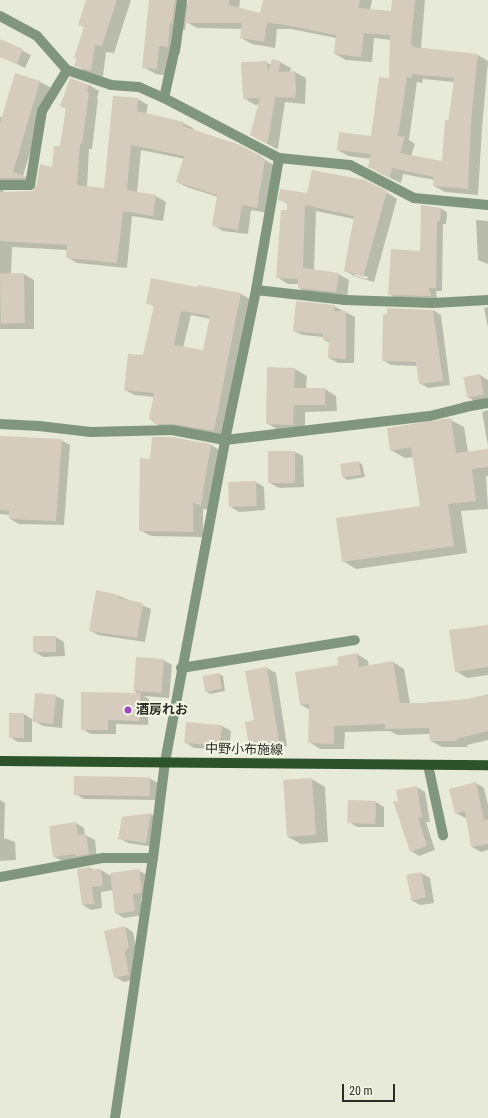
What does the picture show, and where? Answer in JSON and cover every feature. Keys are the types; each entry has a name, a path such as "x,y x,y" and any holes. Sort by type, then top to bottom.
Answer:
{"main road":[{"name":"中野小布施線","path":"0,761 488,766"}],"street":[{"path":"164,98 176,44 182,0"},
{"path":"0,16 37,36 67,70 111,85 139,88 164,98 279,158 350,165 414,198 488,204"},
{"path":"0,185 30,185 42,111 67,70"},
{"path":"115,1118 153,858 165,762 181,668 201,574 225,440 256,290 279,158"},
{"path":"256,290 345,300 433,303 488,300"},
{"path":"0,424 38,426 90,432 172,430 225,440 430,416 488,403"},
{"path":"181,668 356,640"},
{"path":"428,765 443,834"},
{"path":"0,877 103,858 153,858"}],"building":[{"path":"86,0 117,0 102,46 95,45 91,71 74,66 77,58 74,58 84,27 78,25"},
{"path":"149,0 175,0 172,23 170,23 168,47 159,46 157,69 142,68"},
{"path":"188,0 229,0 229,5 260,13 263,0 360,0 358,8 391,11 392,0 415,0 411,45 413,45 413,47 478,54 471,121 468,189 433,186 434,177 392,168 390,178 368,167 371,154 337,150 339,132 371,136 379,77 389,78 390,35 364,33 361,57 334,54 336,35 280,24 267,23 264,42 240,38 242,23 185,23","holes":["412,74 454,78 449,120 445,120 442,161 400,153 405,137 398,136 407,77 412,78"]},
{"path":"0,39 23,49 17,64 0,57"},
{"path":"272,59 280,61 279,72 295,71 296,88 295,98 275,97 268,142 265,143 250,135 260,98 243,99 241,62 267,61 268,72"},
{"path":"15,73 40,81 13,172 25,176 24,178 0,178 0,123"},
{"path":"70,78 89,85 82,144 80,144 77,185 104,188 113,96 138,98 137,111 184,122 183,126 240,145 263,157 262,160 265,160 257,208 242,205 238,230 212,226 217,195 176,182 184,156 131,145 127,190 156,195 153,216 123,211 117,263 66,258 67,245 0,241 0,192 33,191 36,186 40,164 52,167 54,146 60,146 66,109 60,106"},
{"path":"312,170 365,180 387,191 363,277 344,271 354,216 305,205 303,268 339,273 336,292 298,288 298,279 276,278 281,210 287,210 287,202 278,200 280,189 307,193"},
{"path":"421,205 441,208 440,221 437,221 436,288 429,288 431,296 388,295 391,249 420,251"},
{"path":"0,273 24,273 25,323 1,323"},
{"path":"151,278 197,287 198,285 241,293 214,431 173,424 154,424 154,420 149,419 154,393 124,390 128,354 143,355 154,305 146,304","holes":["181,311 210,316 203,350 174,345"]},
{"path":"296,301 335,305 334,311 346,311 346,359 328,358 329,340 323,340 323,334 293,331"},
{"path":"387,308 433,310 443,381 419,384 416,362 382,361 383,314 387,314"},
{"path":"267,367 295,368 294,388 325,388 325,405 294,405 293,425 266,424"},
{"path":"480,374 484,395 467,398 463,377"},
{"path":"451,418 456,453 488,449 488,467 472,469 476,501 448,504 454,546 342,562 336,518 420,506 411,447 390,451 387,428"},
{"path":"0,436 62,439 56,521 9,519 9,511 0,510"},
{"path":"152,437 171,437 211,444 201,505 193,503 193,532 139,531 140,458 150,459"},
{"path":"268,451 295,451 295,483 268,483"},
{"path":"359,461 361,475 342,478 340,464"},
{"path":"256,481 257,506 229,507 228,482"},
{"path":"96,590 119,595 118,598 143,603 137,638 89,631"},
{"path":"488,625 488,667 455,672 449,630"},
{"path":"33,636 56,636 56,652 33,652"},
{"path":"357,653 359,667 393,661 400,703 425,703 467,699 488,694 488,731 456,739 457,741 430,741 429,728 385,729 385,724 334,726 334,744 308,743 309,704 300,705 295,672 338,665 337,657"},
{"path":"136,657 164,659 162,693 134,691"},
{"path":"267,667 279,741 249,746 245,722 254,720 245,671"},
{"path":"219,673 222,689 205,692 202,676"},
{"path":"81,692 141,693 139,721 108,720 108,730 81,730"},
{"path":"35,693 56,695 53,724 32,722"},
{"path":"9,713 24,713 24,738 9,738"},
{"path":"186,722 222,725 220,746 184,743"},
{"path":"74,776 150,777 150,796 74,795"},
{"path":"312,778 316,835 287,837 283,780"},
{"path":"476,782 484,820 488,819 488,844 471,847 465,811 455,814 449,789"},
{"path":"417,786 422,817 418,818 427,846 410,852 393,801 398,801 396,790"},
{"path":"348,800 376,801 375,824 347,823"},
{"path":"151,813 146,843 118,839 122,817"},
{"path":"76,822 78,835 86,834 89,854 53,857 49,826"},
{"path":"90,867 90,870 101,869 103,886 92,887 94,904 82,905 77,869"},
{"path":"139,869 142,891 141,893 133,894 135,911 115,914 110,873"},
{"path":"421,872 426,898 411,900 406,875"},
{"path":"125,926 129,947 125,952 129,975 114,978 104,931"}],"place":[{"name":"酒房れお","path":"128,710"}]}
